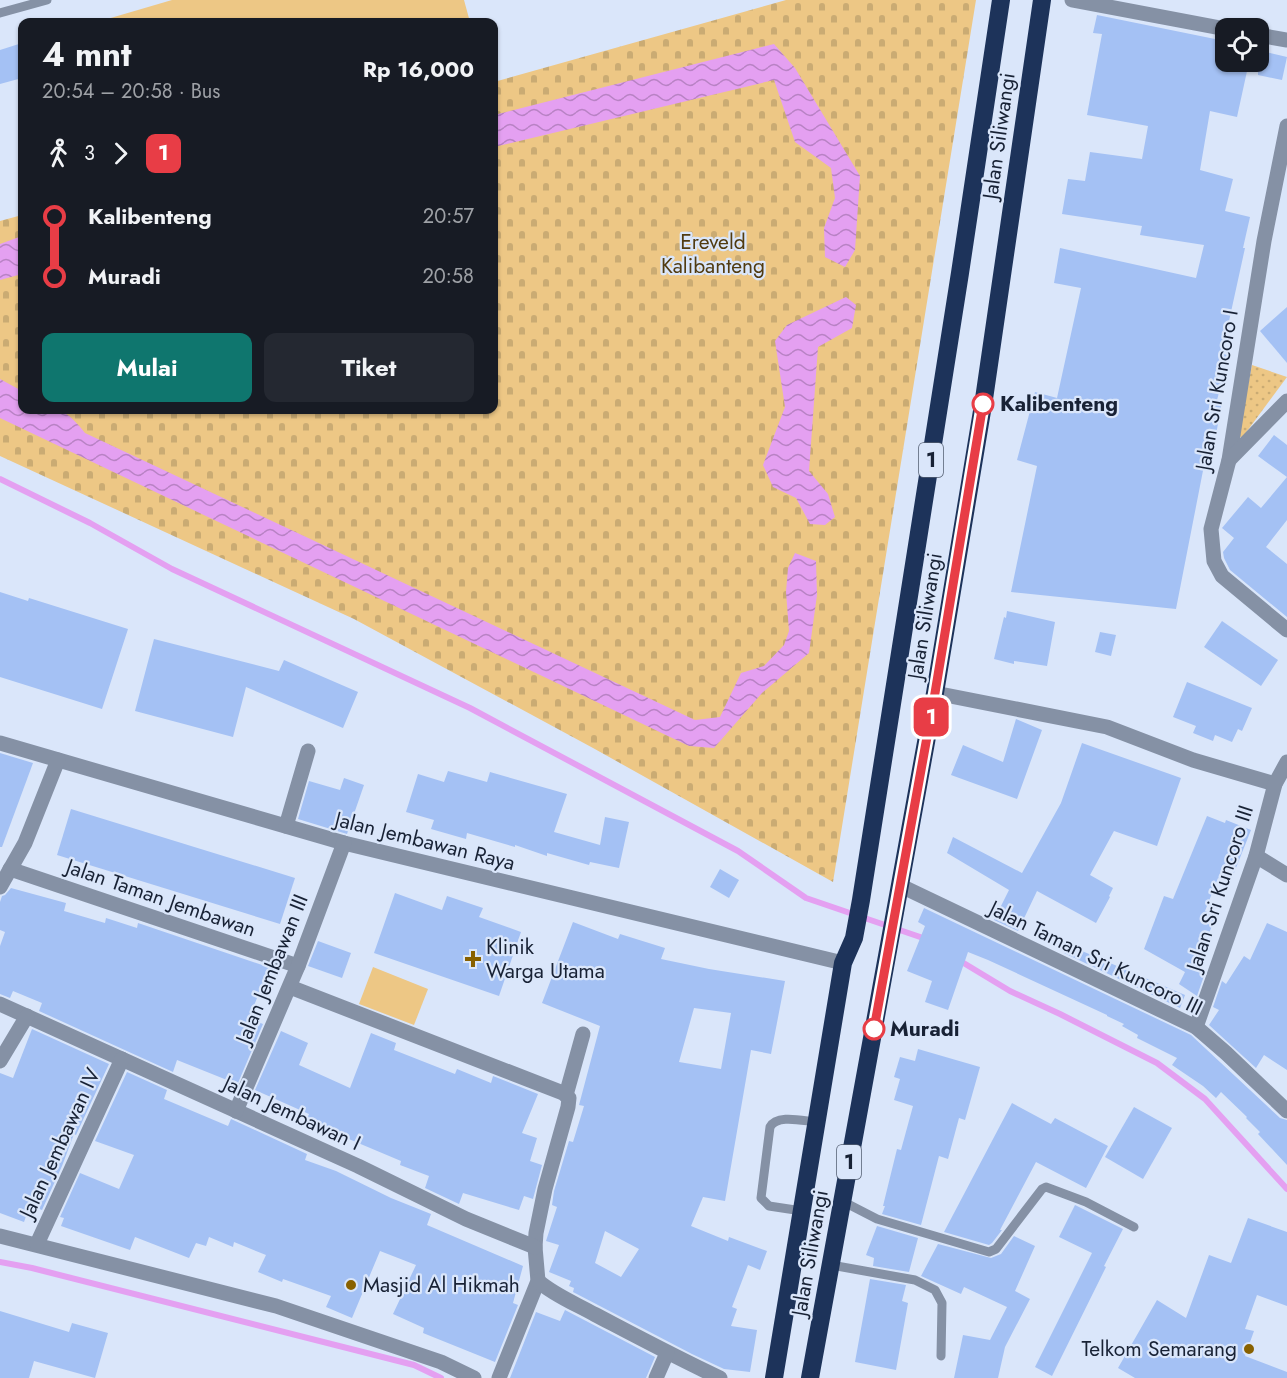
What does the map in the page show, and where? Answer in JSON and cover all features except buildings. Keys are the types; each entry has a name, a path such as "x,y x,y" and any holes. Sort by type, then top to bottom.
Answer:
{"highway":[{"name":"Jalan Siliwangi","path":"774,1378 843,963 855,938 949,344 1000,0"},
{"name":"Jalan Siliwangi","path":"810,1378 935,693 984,399 1042,0"}],"street":[{"path":"1072,0 1215,27"},
{"path":"1269,37 1287,40"},
{"name":"Jalan Sri Kuncoro I","path":"1287,126 1264,241 1229,460 1211,529 1214,561 1222,576 1287,630"},
{"path":"1229,460 1287,401"},
{"path":"935,693 1107,727 1193,760 1275,784"},
{"name":"Jalan Jembawan Raya","path":"0,743 344,843 843,963"},
{"path":"286,826 308,752"},
{"path":"0,887 25,843 58,760"},
{"name":"Jalan Sri Kuncoro III","path":"1196,1027 1256,856 1275,784 1287,762"},
{"name":"Jalan Jembawan III","path":"236,1111 290,987 344,843"},
{"path":"1256,856 1287,875"},
{"name":"Jalan Taman Jembawan","path":"10,869 298,966"},
{"name":"Jalan Taman Sri Kuncoro III","path":"901,886 1196,1027 1287,1111"},
{"path":"290,987 567,1097"},
{"name":"Jalan Jembawan I","path":"0,1004 358,1166 466,1219 535,1247"},
{"path":"0,1061 27,1016"},
{"path":"499,1378 538,1281 535,1247 545,1189 568,1107 567,1097 583,1034"},
{"name":"Jalan Jembawan IV","path":"37,1244 122,1059"},
{"path":"0,1236 276,1306 441,1362 474,1378"},
{"path":"538,1281 546,1288 667,1353 720,1378"},
{"path":"656,1378 667,1353"}],"lane":[{"path":"0,13 47,0"},
{"path":"802,1211 769,1206 761,1198 770,1127 779,1119 817,1122"},
{"path":"842,1201 878,1219 989,1252 996,1250 1042,1189 1046,1187 1086,1202 1134,1227"},
{"path":"831,1265 915,1280 935,1290 942,1303 941,1356"}],"green space":[{"path":"172,0 464,0 469,18 111,18"},
{"name":"Ereveld Kalibanteng","path":"786,0 976,0 833,882 593,748 354,619 0,456 0,221 18,216 18,414 498,414 498,81"},
{"path":"1252,365 1287,377 1242,438 1238,436"},
{"path":"373,967 428,989 414,1025 359,1004"}],"water":[{"path":"774,44 795,68 860,176 855,250 845,267 825,257 824,228 835,198 831,168 795,142 774,80 498,146 498,114"},
{"path":"18,237 18,275 0,280 0,244"},
{"path":"846,297 856,305 852,328 818,347 809,471 828,494 835,517 825,525 810,524 796,498 773,487 763,465 785,407 775,341 787,325"},
{"path":"0,379 18,389 18,414 66,414 85,433 695,720 720,717 741,673 764,666 784,645 789,631 786,592 788,568 795,553 816,561 817,595 809,653 762,693 714,748 689,746 0,418"}],"waterway":[{"path":"0,479 90,523 172,569 470,708 738,851 806,898 926,939"},
{"path":"957,959 1010,991 1157,1063 1205,1099 1287,1189"},
{"path":"0,1262 32,1268 414,1365 441,1378"}],"bus line":[{"name":"1","path":"874,1029 935,693 983,404"}],"place":[{"name":"Kalibenteng","path":"983,404"},
{"name":"Klinik Warga Utama","path":"473,959"},
{"name":"Muradi","path":"874,1029"},
{"name":"Masjid Al Hikmah","path":"351,1285"},
{"name":"Telkom Semarang","path":"1249,1349"}]}
